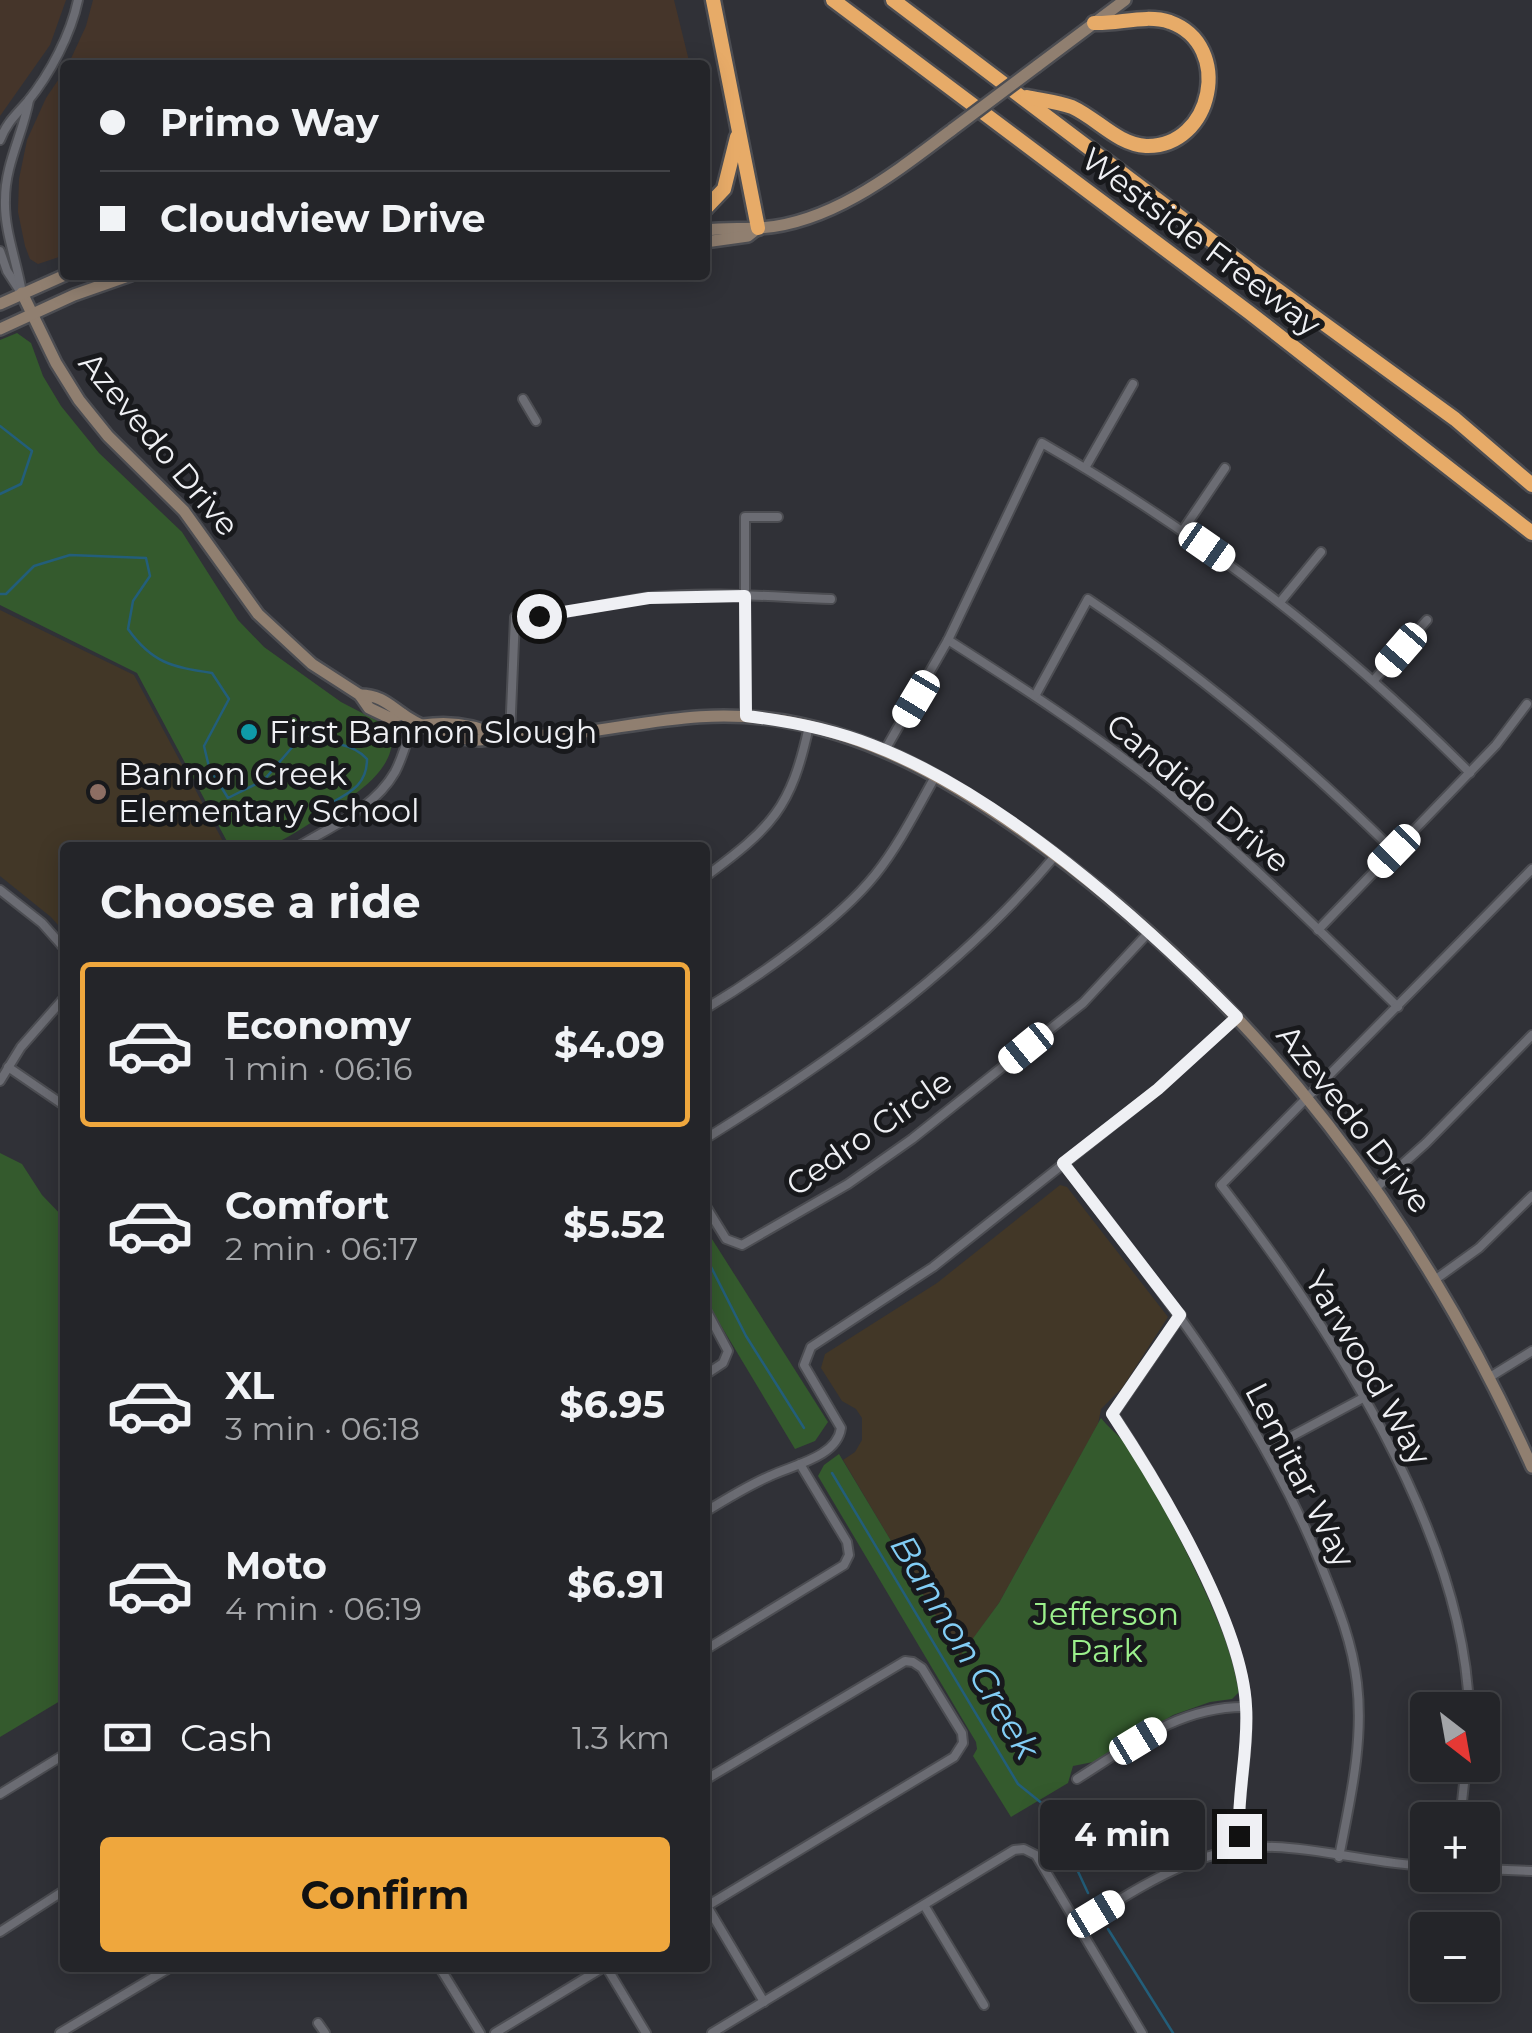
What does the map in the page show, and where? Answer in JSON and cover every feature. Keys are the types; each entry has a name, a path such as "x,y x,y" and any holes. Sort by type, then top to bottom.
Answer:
{"highway":[{"path":"713,0 758,228"},
{"name":"Westside Freeway","path":"833,0 1250,313 1532,533"},
{"name":"Westside Freeway","path":"893,0 1455,419 1532,485"},
{"path":"1021,96 1072,107 1134,144 1165,144 1193,126 1208,98 1210,85 1208,63 1197,42 1178,26 1158,19 1094,23"},
{"path":"710,204 728,178 738,131"},
{"path":"1455,419 1532,476"}],"street":[{"path":"0,140 6,124 29,100 66,41 78,0"},
{"path":"710,229 758,228 838,205 899,170 1125,0"},
{"path":"22,293 4,198 12,153 29,100"},
{"path":"710,241 748,236 758,228"},
{"path":"0,251 6,270 22,293"},
{"path":"0,304 60,276"},
{"path":"0,329 118,280"},
{"name":"Azevedo Drive","path":"22,293 78,400 108,436 184,511 258,614 303,656 360,695 369,708 390,718 413,720 436,731 481,740 580,733 664,718 746,716 809,726 885,750 936,775 1055,856 1149,932 1237,1017 1309,1098 1376,1187 1436,1278 1532,1467"},
{"path":"1085,468 1133,384"},
{"path":"523,399 536,422"},
{"path":"885,750 948,640 1042,443 1184,530 1281,602 1374,680 1470,773"},
{"path":"1184,530 1225,468"},
{"path":"746,716 745,517 778,516"},
{"path":"1281,602 1321,552"},
{"path":"505,736 515,617 562,614 666,596 831,600"},
{"path":"1036,696 1088,599 1248,717 1331,789 1394,851"},
{"path":"1374,680 1427,620"},
{"name":"Candido Drive","path":"948,640 1036,696 1162,788 1248,863 1398,1007"},
{"path":"1318,930 1470,773 1527,704"},
{"path":"305,842 376,796 393,776 413,720"},
{"path":"710,873 757,836 782,807 796,780 809,726"},
{"path":"710,1006 763,970 864,888 890,854 936,775"},
{"path":"710,1137 818,1068 863,1034 953,960 1055,856"},
{"path":"1309,1098 1532,870"},
{"path":"0,890 44,925 60,943"},
{"name":"Cedro Circle","path":"710,1213 726,1239 742,1245 848,1184 912,1139 1082,1003 1149,932"},
{"path":"0,1081 37,1027 60,1002"},
{"path":"710,1509 769,1476 800,1464 838,1439 841,1428 804,1364 810,1347 933,1267 1158,1089 1237,1017"},
{"path":"1376,1187 1426,1143 1532,1036"},
{"path":"8,1067 60,1103"},
{"name":"Yarwood Way","path":"1309,1098 1221,1185 1294,1284 1364,1398 1414,1501 1450,1589 1465,1657 1468,1692"},
{"name":"Lemitar Way","path":"1063,1163 1180,1315 1266,1450 1316,1552 1352,1651 1357,1683 1359,1737 1339,1857"},
{"path":"1436,1278 1479,1248 1532,1196"},
{"path":"1180,1315 1112,1414 1161,1493 1234,1649 1246,1707 1238,1792 1240,1849"},
{"path":"710,1317 728,1351 723,1363 710,1372"},
{"path":"1490,1378 1532,1351"},
{"path":"1266,1450 1364,1398"},
{"path":"710,1647 848,1559 847,1542 800,1464"},
{"path":"710,1777 901,1662 913,1662 922,1668 962,1732 958,1754 710,1904"},
{"path":"1077,1779 1182,1716 1208,1709 1246,1707"},
{"path":"0,1794 60,1757"},
{"path":"1078,1925 1182,1865 1240,1849 1283,1848 1410,1864"},
{"path":"712,2033 1014,1850 1024,1849 1036,1855 1142,2033"},
{"path":"1500,1870 1532,1872"},
{"path":"0,1932 60,1893"},
{"path":"924,1905 984,2005"},
{"path":"710,1911 764,2002"},
{"path":"60,2033 162,1972"},
{"path":"442,1972 480,2033"},
{"path":"494,2033 597,1972"},
{"path":"607,1972 646,2033"},
{"path":"318,2023 326,2033"}],"shaded area":[{"path":"0,0 66,0 50,45 0,116"},
{"path":"93,0 674,0 689,60 70,60"},
{"path":"60,77 60,257 38,264 30,259 25,246 18,212 19,179 27,140"},
{"name":"Bannon Creek Elementary School","path":"0,610 134,675 223,842 60,842 60,927 0,876"},
{"path":"1060,1185 1067,1187 1168,1317 1122,1388 1101,1409 1098,1424 999,1603 960,1657 843,1460 855,1452 862,1440 862,1418 842,1401 821,1368 825,1354 937,1283"}],"green space":[{"path":"17,333 31,343 43,376 61,406 99,453 182,532 238,620 264,647 341,702 391,728 392,744 380,771 343,803 279,842 227,842 137,673 0,605 0,340"},
{"path":"0,1153 22,1164 60,1214 60,1701 0,1737"},
{"path":"710,1236 828,1422 815,1441 795,1449 710,1307"},
{"name":"Jefferson Park","path":"1101,1418 1135,1459 1172,1524 1226,1640 1239,1692 1232,1699 1173,1715 1098,1761 1073,1766 1068,1783 1011,1817 973,1756 976,1742 818,1476 824,1465 839,1454 960,1656 999,1603"}],"waterway":[{"name":"Bannon Creek","path":"0,426 32,451 21,484 0,494"},
{"name":"Bannon Creek","path":"0,594 6,594 34,566 70,555 146,558 150,576 133,601 128,629 164,661 212,673 229,699 204,746 209,767 228,798 264,780 295,744 324,743 343,745 367,759 358,785 333,802"},
{"name":"Bannon Creek","path":"710,1265 746,1336 804,1428"},
{"name":"Bannon Creek","path":"832,1473 1018,1784 1049,1809 1088,1893"},
{"name":"Bannon Creek","path":"1108,1929 1173,2033"}],"place":[{"name":"First Bannon Slough","path":"249,732"},
{"name":"Bannon Creek Elementary School","path":"98,792"}],"route":[{"path":"539,616 649,598 745,596 746,716 842,734 936,775 1080,874 1149,932 1237,1017 1158,1089 1063,1163 1180,1315 1112,1414 1186,1540 1240,1668 1246,1730 1238,1792 1239,1836"}]}
